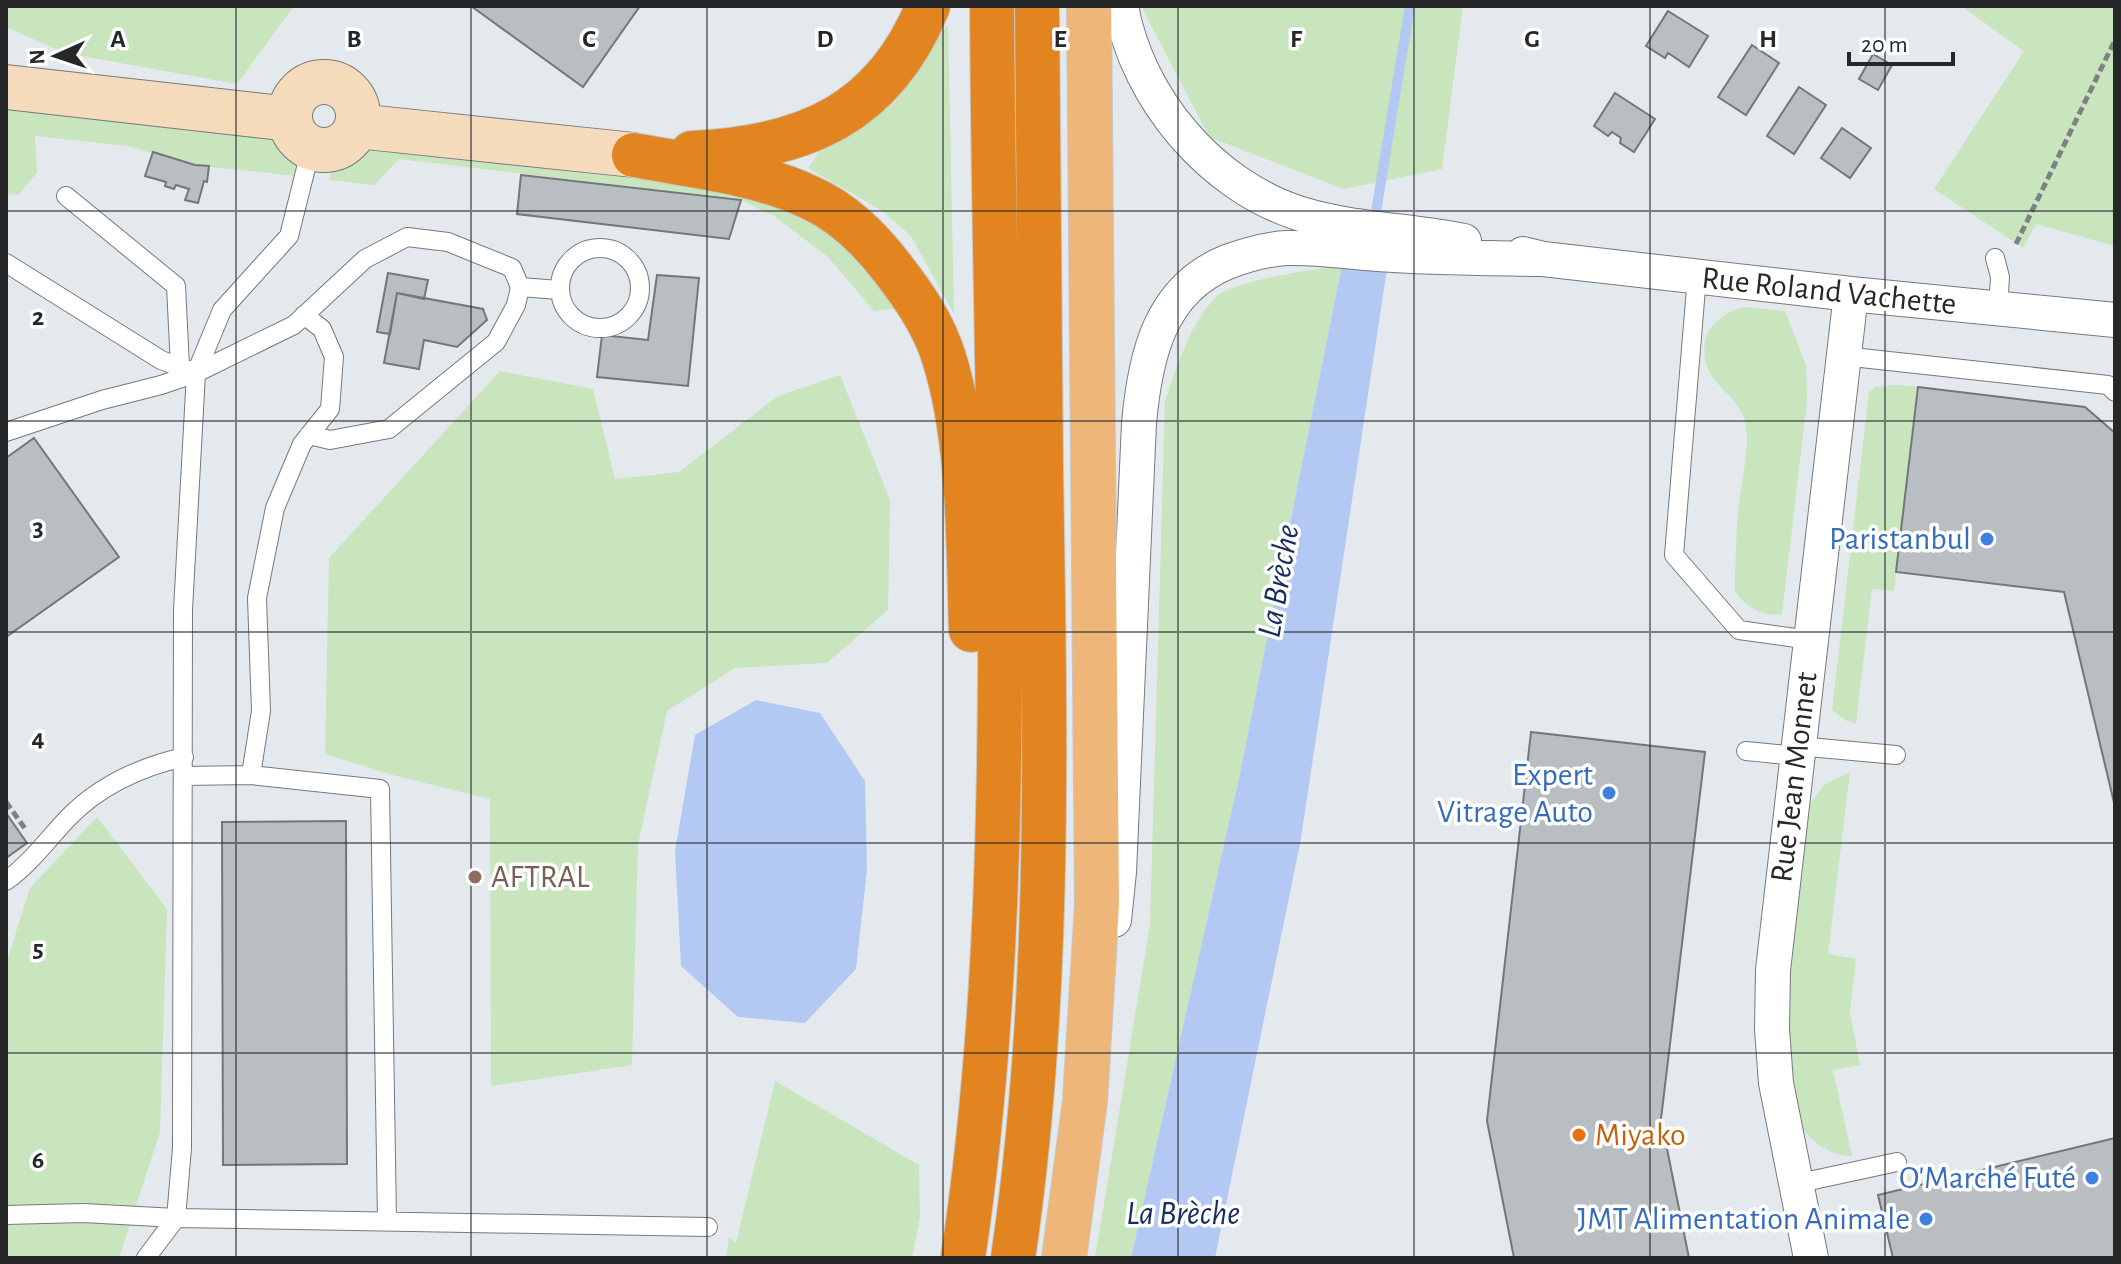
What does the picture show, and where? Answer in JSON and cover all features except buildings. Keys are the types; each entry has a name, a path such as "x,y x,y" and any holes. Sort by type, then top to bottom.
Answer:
{"highway":[{"path":"634,155 705,152 762,145 789,139 834,120 871,94 891,74 906,52 928,6"},
{"path":"963,1258 984,1094 993,955 1000,739 992,6"},
{"path":"1013,1258 1028,1147 1044,874 1045,668 1037,6"},
{"path":"634,155 766,182 802,194 832,210 870,242 896,273 924,314 944,356 956,415 968,543 975,970 984,1094"}],"main road":[{"path":"1064,1258 1088,1049 1097,855 1089,6"}],"street":[{"path":"1121,6 1129,39 1148,84 1160,104 1195,146 1231,177 1330,235"},
{"path":"6,87 301,133 333,149 344,144 357,126 356,105 351,95 333,84 322,82 302,90 295,98 301,133"},
{"path":"357,126 634,155"},
{"path":"1088,1049 1109,960 1119,872 1139,423 1144,382 1155,337 1171,305 1184,290 1218,266 1239,257 1330,235"},
{"name":"Rue Roland Vachette","path":"1330,235 1851,294 2115,320"},
{"name":"Rue Jean Monnet","path":"1811,1258 1780,1110 1772,1029 1774,956 1851,294"}],"lane":[{"path":"188,370 222,310 289,236 301,133"},
{"path":"66,196 176,286 188,370 183,610 182,1148 176,1218 146,1258"},
{"path":"6,432 102,400 161,385 188,370 294,325 365,259 407,237 448,242 512,268 520,287 516,305 496,342 389,429 330,440 309,435"},
{"path":"602,247 626,257 640,280 637,306 618,325 605,329 579,323 569,315 559,290 566,264 588,249 602,247"},
{"path":"1995,258 2000,277 1998,309"},
{"path":"6,263 161,360 188,370"},
{"path":"1697,276 1674,555 1739,630 1810,640"},
{"path":"520,287 559,290"},
{"path":"251,775 261,711 257,598 275,508 302,444 330,409 334,357 322,329 304,315"},
{"path":"1843,356 2108,385 2115,392"},
{"path":"1746,751 1896,755"},
{"path":"6,881 28,865 70,816 116,779 156,763 184,757"},
{"path":"184,776 251,775 380,789 387,1221"},
{"path":"1795,1184 1897,1162"},
{"path":"6,1215 83,1213 176,1218 708,1227"}],"path":[{"path":"2016,244 2115,40"}],"green space":[{"path":"6,6 294,6 237,84 65,53 6,27"},
{"path":"1141,6 1463,6 1442,169 1344,189 1209,137"},
{"path":"1961,6 2115,6 2115,246 2036,224 2023,248 1934,189 2024,51"},
{"path":"948,24 954,314 911,236 881,210 808,168 823,147 894,103 914,69"},
{"path":"6,106 280,134 296,152 295,176 195,165 128,146 35,136 37,173 18,195 6,194"},
{"path":"353,145 750,189 820,225 864,262 896,308 874,311 828,257 774,216 741,200 399,159 374,185 329,180 335,161"},
{"path":"1342,265 1239,778 1131,1258 1095,1258 1150,925 1165,401 1192,332 1217,296 1240,285"},
{"path":"1745,307 1785,311 1806,365 1807,401 1782,614 1756,610 1735,592 1737,522 1746,458 1746,426 1736,404 1713,378 1705,356 1705,341 1710,329 1727,314"},
{"path":"500,371 593,389 615,479 679,472 778,396 840,375 890,500 888,610 827,663 735,668 667,711 638,844 632,1065 491,1086 490,799 325,754 329,558"},
{"path":"1875,387 1918,387 1894,591 1872,589 1856,723 1847,721 1832,710 1869,392"},
{"path":"1850,772 1828,954 1856,959 1850,1013 1860,1065 1833,1070 1852,1156 1844,1156 1821,1146 1807,1135 1799,1121 1788,1006 1792,939 1809,805 1825,784"},
{"path":"97,817 167,909 160,1132 119,1258 6,1258 6,964 30,888"},
{"path":"775,1081 919,1165 920,1217 912,1258 726,1258 729,1237 736,1243"}],"water":[{"name":"La Brèche","path":"1342,265 1387,269 1300,844 1215,1258 1131,1258 1239,778"},
{"path":"756,700 820,713 865,781 867,870 856,969 805,1023 738,1017 681,966 675,851 695,735"}],"waterway":[{"name":"La Brèche","path":"1374,224 1410,6"}],"place":[{"name":"Paristanbul","path":"1987,539"},
{"name":"Expert Vitrage Auto","path":"1609,793"},
{"name":"AFTRAL","path":"475,877"},
{"name":"Miyako","path":"1579,1135"},
{"name":"O'Marché Futé","path":"2092,1178"},
{"name":"JMT Alimentation Animale","path":"1926,1219"}]}
